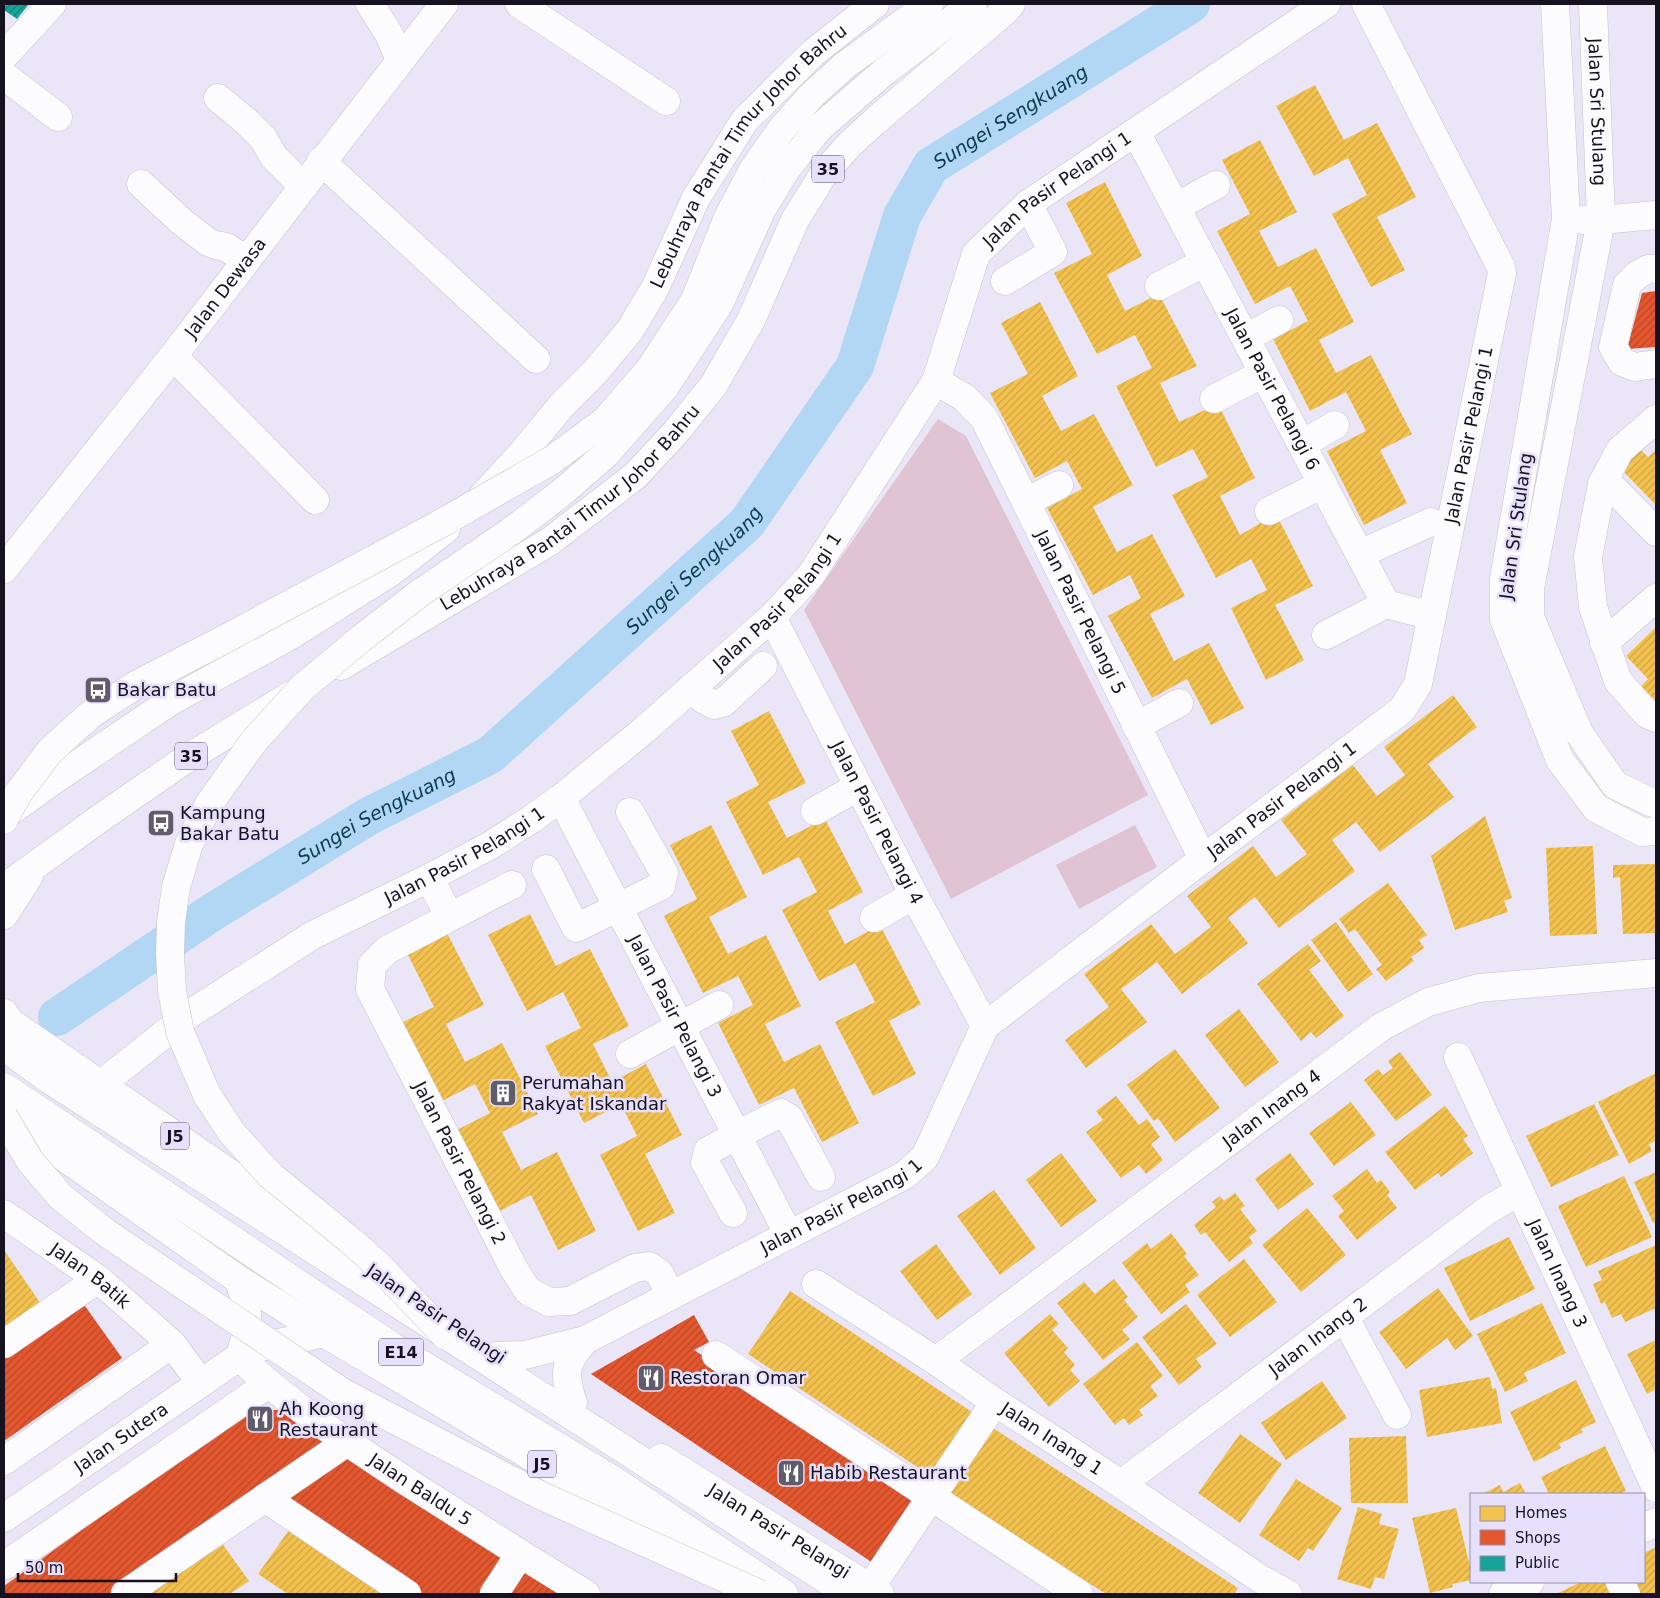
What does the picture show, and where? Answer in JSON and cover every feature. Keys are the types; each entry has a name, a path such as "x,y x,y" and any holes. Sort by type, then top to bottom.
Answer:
{"main road":[{"path":"4,56 52,4"},
{"path":"370,4 389,34 400,60"},
{"name":"Jalan Dewasa","path":"4,569 173,356 321,161 444,4"},
{"path":"518,4 666,101"},
{"path":"4,817 17,795 50,751 91,714 136,685 432,528 552,460 657,379 695,300 729,215 753,170 781,130 810,96 844,66 929,4"},
{"path":"445,1335 351,1241 270,1174 232,1134 207,1096 180,1032 172,991 171,922 176,887 189,844 209,804 254,741 302,688 420,593 510,532 560,494 605,455 657,379 719,304 762,210 792,162 820,128 885,70 973,4"},
{"name":"Lebuhraya Pantai Timur Johor Bahru","path":"4,888 40,860 213,742 549,542 634,476 675,433 713,386 751,320 795,220 824,173 849,145 874,122 1005,12 1011,4"},
{"name":"Jalan Pasir Pelangi 1","path":"100,1085 188,1015 313,935 491,845 561,798 644,731 772,618 811,575 936,381 976,254 1028,204 1326,4"},
{"name":"Jalan Pasir Pelangi 1","path":"497,1356 525,1355 585,1340 905,1175 925,1156 985,1026 1402,710 1418,684 1502,270 1366,4"},
{"name":"Jalan Sri Stulang","path":"1555,4 1566,219 1504,580 1504,619 1560,760 1596,808 1642,832 1656,831"},
{"name":"Jalan Sri Stulang","path":"1593,4 1601,220 1530,588 1530,617 1579,733 1616,785 1656,803"},
{"name":"Lebuhraya Pantai Timur Johor Bahru","path":"4,817 54,780 171,701 292,634 391,572 445,530 486,493 562,405 595,372 630,330 655,288 696,198 744,120 813,53 870,6"},
{"path":"4,76 58,117"},
{"path":"218,98 263,138 274,158 303,186"},
{"name":"Jalan Pasir Pelangi 6","path":"1136,132 1386,604"},
{"path":"321,161 536,359"},
{"path":"141,184 182,222 208,242 226,247 246,260"},
{"path":"1176,207 1216,184"},
{"path":"1005,281 1053,252 1028,204"},
{"path":"1566,219 1601,220 1656,215"},
{"path":"1159,286 1205,262"},
{"path":"1656,269 1636,275 1627,285 1614,347 1622,362 1635,367 1656,364"},
{"path":"1246,338 1279,320"},
{"path":"173,356 315,500"},
{"path":"1214,399 1264,373"},
{"name":"Jalan Pasir Pelangi 5","path":"936,381 966,398 984,418 1203,859"},
{"path":"562,405 557,420 556,437 560,454 570,467 585,477 601,482 634,476"},
{"path":"1656,419 1620,450 1602,484 1588,557 1593,607 1618,681 1647,714 1656,718"},
{"path":"1302,444 1334,425"},
{"path":"1269,511 1323,484"},
{"path":"1602,484 1615,490 1656,532"},
{"path":"1026,502 1059,485"},
{"path":"1360,554 1430,522"},
{"path":"1604,643 1656,598"},
{"path":"1326,635 1386,604 1432,616"},
{"name":"Jalan Pasir Pelangi 4","path":"772,618 914,895 985,1026"},
{"path":"692,687 703,699 714,705 724,702 763,666"},
{"path":"1136,726 1179,703"},
{"path":"815,811 858,787"},
{"name":"Jalan Pasir Pelangi 3","path":"561,798 789,1235"},
{"path":"546,869 576,928 661,886 664,873 630,812"},
{"path":"4,915 40,860"},
{"path":"429,878 450,917"},
{"name":"Jalan Pasir Pelangi 2","path":"512,885 387,950 372,965 370,989 514,1269 528,1291 549,1302 570,1301 634,1268 649,1266 659,1273 670,1295"},
{"path":"874,918 914,895"},
{"name":"Jalan Inang 4","path":"936,1361 1381,1027 1428,1002 1479,988 1654,978"},
{"path":"630,1054 720,1005"},
{"name":"E14","path":"5,1025 50,1080 445,1335 866,1592"},
{"name":"Jalan Pasir Pelangi","path":"5,1025 78,1069 497,1356 866,1592"},
{"name":"Jalan Inang 3","path":"1458,1057 1656,1488"},
{"name":"E14","path":"4,1087 393,1348 610,1478 784,1594"},
{"path":"733,1212 705,1162 708,1151 781,1113 789,1118 821,1177"},
{"path":"10,1120 30,1161 61,1196 98,1226 345,1394 542,1496 760,1594"},
{"name":"J5","path":"10,1120 239,1280 324,1333 760,1594"},
{"name":"Jalan Inang 2","path":"1120,1484 1489,1209 1519,1192"},
{"name":"Jalan Batik","path":"4,1215 98,1279 172,1344 201,1383"},
{"path":"4,1344 98,1279"},
{"path":"239,1280 248,1316 246,1335 239,1357"},
{"name":"Jalan Inang 1","path":"816,1284 936,1361 1120,1484 1253,1586 1288,1594"},
{"path":"1344,1318 1397,1415"},
{"name":"Jalan Sutera","path":"4,1518 239,1357 261,1347 324,1333"},
{"name":"Jalan Pasir Pelangi 1","path":"573,1403 566,1375 572,1354 585,1340"},
{"path":"4,1460 172,1344"},
{"path":"716,1355 1079,1594"},
{"name":"Jalan Baldu 5","path":"239,1357 268,1384 347,1442 520,1554 586,1594"},
{"path":"4,1566 268,1384"},
{"path":"866,1592 995,1402"},
{"path":"125,1594 347,1442"},
{"path":"265,1498 407,1594"},
{"path":"494,1594 520,1554"},
{"path":"1503,1594 1528,1583"}],"shaded area":[{"path":"938,419 966,436 1148,795 951,899 804,610"},
{"path":"1135,825 1157,867 1079,909 1056,865"}],"building: Homes":[{"path":"1315,85 1344,140 1377,123 1416,197 1377,217 1405,270 1371,287 1332,214 1367,195 1348,158 1314,176 1276,106"},
{"path":"1260,140 1297,212 1259,231 1278,267 1316,248 1354,322 1319,340 1336,373 1371,355 1412,434 1380,450 1407,503 1364,525 1327,451 1366,431 1346,392 1310,411 1273,339 1308,321 1290,286 1255,304 1217,231 1250,214 1222,160"},
{"path":"1105,182 1142,256 1107,275 1125,311 1159,294 1197,366 1160,383 1179,422 1218,404 1255,478 1220,496 1240,535 1276,514 1313,586 1275,605 1304,660 1266,680 1231,608 1267,590 1251,559 1216,578 1172,495 1208,477 1193,449 1156,467 1116,386 1152,368 1135,335 1097,354 1054,273 1092,254 1066,203"},
{"path":"1040,302 1078,376 1042,396 1061,431 1094,414 1133,485 1093,507 1117,552 1152,534 1185,596 1150,614 1174,661 1209,643 1244,708 1211,725 1187,679 1152,698 1108,616 1141,598 1130,575 1093,595 1047,508 1082,489 1067,461 1035,478 990,393 1028,374 1001,323"},
{"path":"1641,450 1648,457 1656,450 1656,505 1621,469"},
{"path":"1656,627 1656,701 1641,686 1648,679 1626,656"},
{"path":"1453,695 1477,727 1428,764 1454,797 1380,852 1356,822 1332,840 1355,871 1279,928 1255,897 1228,918 1248,943 1182,994 1157,962 1121,989 1147,1022 1086,1068 1065,1040 1109,1007 1084,974 1151,924 1175,954 1211,927 1187,896 1253,846 1276,877 1307,854 1281,820 1353,765 1377,796 1405,775 1384,747"},
{"path":"769,711 806,783 768,802 787,838 825,819 863,892 828,911 845,944 880,925 921,1004 889,1021 916,1074 873,1096 835,1022 875,1002 855,963 819,981 782,910 817,892 799,857 763,875 726,802 759,785 731,731"},
{"path":"1485,816 1512,898 1504,901 1508,912 1455,930 1431,856"},
{"path":"711,825 747,897 709,917 728,954 766,935 801,1006 765,1024 784,1062 820,1044 859,1123 822,1142 794,1088 759,1105 718,1023 753,1005 738,976 703,993 664,916 697,899 670,845"},
{"path":"1593,846 1597,934 1550,936 1546,848"},
{"path":"1656,864 1656,933 1623,934 1620,877 1613,878 1613,865"},
{"path":"1388,883 1427,935 1419,940 1424,948 1411,957 1414,961 1386,981 1376,969 1382,965 1355,929 1349,933 1339,919"},
{"path":"530,914 556,966 590,949 629,1026 593,1044 612,1082 646,1064 682,1135 645,1154 675,1213 638,1231 600,1155 637,1136 621,1104 584,1123 545,1046 581,1028 563,992 527,1011 488,935"},
{"path":"1336,922 1373,974 1348,992 1311,940"},
{"name":"Perumahan Rakyat Iskandar","path":"447,933 484,1005 446,1024 465,1062 502,1043 538,1114 502,1132 521,1170 557,1152 596,1231 558,1250 531,1195 496,1213 455,1131 490,1113 475,1084 440,1102 401,1023 434,1007 407,953"},
{"path":"1308,944 1321,961 1309,970 1344,1016 1316,1038 1311,1032 1301,1041 1257,984"},
{"path":"1239,1009 1279,1062 1245,1087 1205,1035"},
{"path":"1175,1049 1220,1108 1175,1142 1158,1118 1154,1121 1127,1085"},
{"path":"1400,1052 1432,1095 1396,1121 1364,1080 1378,1069 1383,1075 1393,1068 1388,1061"},
{"path":"1656,1073 1656,1141 1649,1144 1652,1151 1629,1164 1598,1102"},
{"path":"1116,1096 1139,1125 1147,1119 1160,1137 1151,1144 1163,1160 1146,1174 1139,1165 1121,1178 1086,1132 1103,1120 1096,1111"},
{"path":"1351,1102 1376,1135 1334,1166 1309,1133"},
{"path":"1594,1104 1619,1155 1551,1187 1526,1136"},
{"path":"1445,1106 1468,1136 1463,1139 1473,1153 1441,1177 1438,1173 1415,1190 1385,1152"},
{"path":"1061,1153 1097,1201 1061,1227 1026,1180"},
{"path":"1290,1153 1314,1184 1278,1210 1255,1179"},
{"path":"1367,1169 1377,1183 1381,1180 1390,1192 1387,1195 1397,1208 1357,1240 1338,1216 1344,1211 1332,1196"},
{"path":"1656,1172 1656,1222 1653,1223 1634,1182"},
{"path":"1624,1176 1652,1237 1586,1267 1558,1206"},
{"path":"994,1190 1036,1248 1000,1275 957,1216"},
{"path":"1235,1193 1245,1206 1240,1209 1257,1231 1249,1237 1253,1243 1229,1262 1205,1232 1201,1235 1194,1225 1216,1207 1212,1202 1220,1196 1224,1201"},
{"path":"1307,1208 1346,1255 1301,1292 1262,1245"},
{"path":"1171,1233 1187,1254 1184,1256 1199,1275 1185,1285 1190,1292 1161,1314 1122,1263 1147,1243 1151,1249"},
{"path":"1509,1237 1535,1289 1470,1321 1444,1268"},
{"path":"936,1244 972,1294 937,1320 900,1271"},
{"path":"1656,1245 1656,1308 1625,1322 1621,1314 1612,1318 1605,1302 1601,1304 1593,1284 1602,1280 1598,1271"},
{"path":"4,1250 41,1304 4,1330"},
{"path":"1244,1259 1277,1302 1230,1337 1197,1295"},
{"path":"1114,1279 1128,1297 1124,1300 1138,1317 1122,1330 1130,1339 1103,1360 1057,1303 1084,1282 1095,1294"},
{"path":"1438,1288 1473,1336 1455,1350 1447,1338 1406,1369 1379,1332"},
{"path":"790,1291 972,1412 929,1475 748,1354"},
{"path":"1542,1303 1566,1353 1524,1373 1528,1381 1505,1392 1477,1334"},
{"path":"1186,1304 1217,1344 1196,1359 1202,1367 1179,1385 1142,1337"},
{"path":"1050,1314 1059,1324 1052,1330 1068,1348 1064,1352 1075,1365 1070,1370 1080,1381 1049,1407 1004,1353"},
{"path":"1656,1340 1656,1389 1647,1394 1627,1354"},
{"path":"1137,1342 1163,1376 1150,1386 1158,1396 1139,1410 1143,1415 1129,1425 1124,1418 1115,1425 1083,1384"},
{"path":"1490,1377 1492,1389 1496,1388 1502,1423 1427,1437 1419,1390"},
{"path":"1576,1380 1596,1422 1581,1429 1583,1432 1559,1444 1561,1448 1534,1462 1510,1412"},
{"path":"1322,1381 1347,1418 1286,1460 1261,1423"},
{"path":"990,1426 1238,1588 1234,1594 1106,1594 947,1491"},
{"path":"1240,1434 1282,1464 1240,1523 1198,1493"},
{"path":"1406,1436 1408,1503 1351,1503 1349,1438"},
{"path":"1605,1446 1626,1491 1621,1493 1549,1493 1541,1477"},
{"path":"1296,1479 1342,1508 1313,1551 1308,1548 1299,1561 1259,1535"},
{"path":"1520,1483 1525,1493 1484,1493 1500,1485 1503,1492"},
{"path":"1358,1507 1382,1514 1379,1524 1399,1529 1384,1579 1375,1577 1371,1589 1337,1579"},
{"path":"1456,1508 1470,1567 1470,1580 1452,1584 1453,1587 1430,1593 1412,1518"},
{"path":"289,1530 387,1594 288,1594 258,1574"},
{"path":"219,1539 249,1581 230,1594 141,1594"},
{"path":"1656,1547 1656,1594 1637,1594 1632,1583 1645,1583 1645,1552"},
{"path":"1579,1583 1611,1583 1617,1594 1556,1594"}],"building: Shops":[{"path":"1656,291 1656,347 1627,349 1642,293"},
{"path":"80,1299 122,1358 4,1441 4,1352"},
{"path":"694,1315 709,1342 694,1350 917,1493 873,1563 591,1374"},
{"path":"248,1410 279,1410 328,1443 118,1594 4,1594 4,1586"},
{"path":"340,1450 509,1559 486,1594 419,1594 274,1500"},
{"path":"525,1569 566,1594 508,1594"}],"building: Public":[{"path":"4,4 29,4 17,19 4,10"}],"waterway":[{"name":"Sungei Sengkuang","path":"57,1017 211,913 369,816 490,755 747,523 855,366 902,216 931,166 1191,4"}],"place":[{"name":"Bakar Batu","path":"98,690"},
{"name":"Kampung Bakar Batu","path":"161,823"},
{"name":"Perumahan Rakyat Iskandar","path":"503,1093"},
{"name":"Restoran Omar","path":"651,1378"},
{"name":"Ah Koong Restaurant","path":"260,1419"},
{"name":"Habib Restaurant","path":"791,1473"}]}
